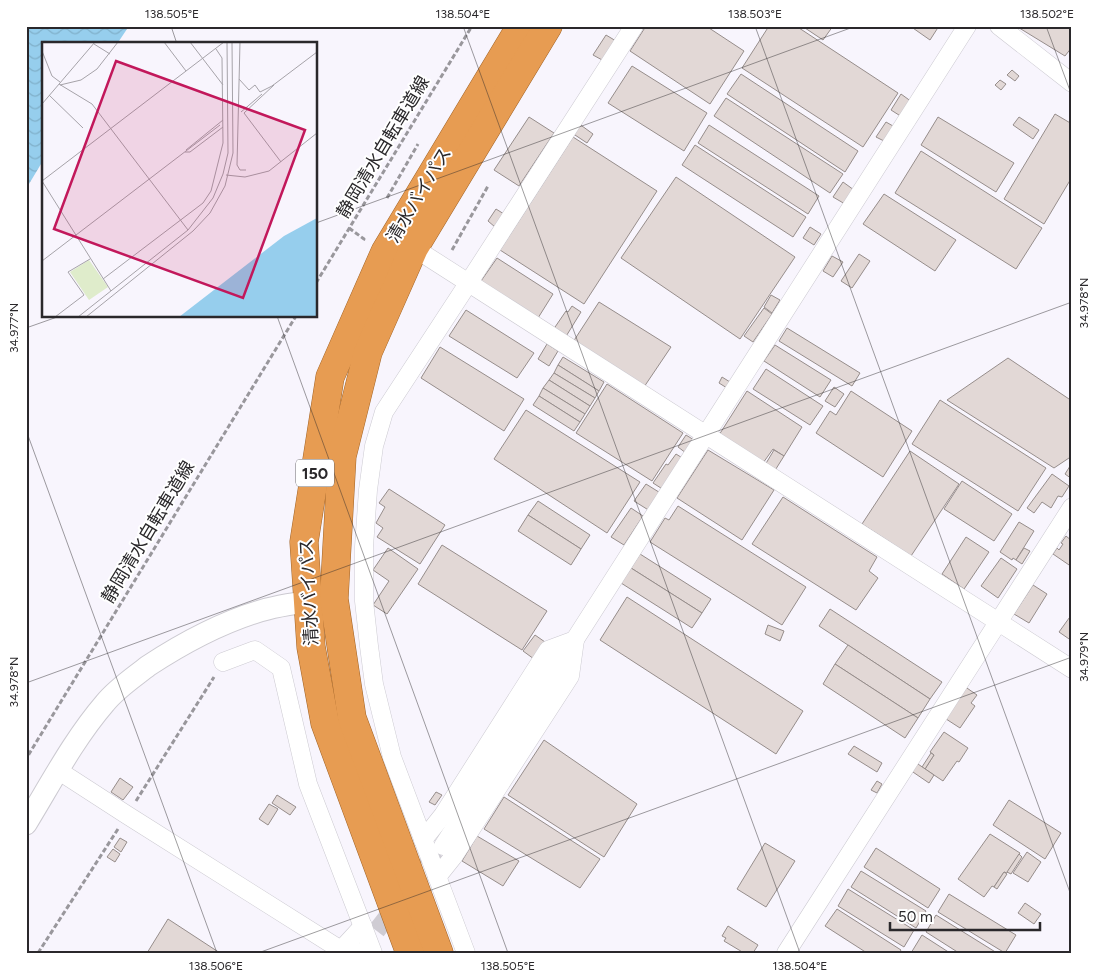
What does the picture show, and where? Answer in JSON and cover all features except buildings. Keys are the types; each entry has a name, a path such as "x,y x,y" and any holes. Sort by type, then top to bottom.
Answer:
{"highway":[{"name":"清水バイパス","path":"439,953 352,718 304,542 330,377 385,252 521,26"},
{"name":"清水バイパス","path":"410,953 325,723 311,646 321,600 342,456 368,352 414,248 548,26"}],"street":[{"path":"466,953 392,757 374,684 364,601 364,547 368,490 374,446 384,412 634,26"},
{"path":"443,846 967,26"},
{"path":"999,26 1072,83"},
{"path":"414,248 1072,670"},
{"path":"786,953 1072,507"},
{"path":"26,824 80,736 106,702 134,677 169,652 216,627 261,610 321,600"},
{"path":"423,840 443,815 548,650 575,640"},
{"path":"437,877 570,676 575,640"},
{"path":"223,662 255,650 281,668 308,784 373,953"},
{"path":"59,770 127,816 340,951 363,926"}],"path":[{"name":"静岡清水自転車道線","path":"318,280 472,26"},
{"path":"384,205 418,144"},
{"path":"443,266 488,186"},
{"name":"静岡清水自転車道線","path":"26,762 29,754 295,318"}],"water":[{"path":"26,26 129,26 118,42 42,42 42,162 26,189"}],"tunnel":[{"path":"360,952 439,850"}]}
